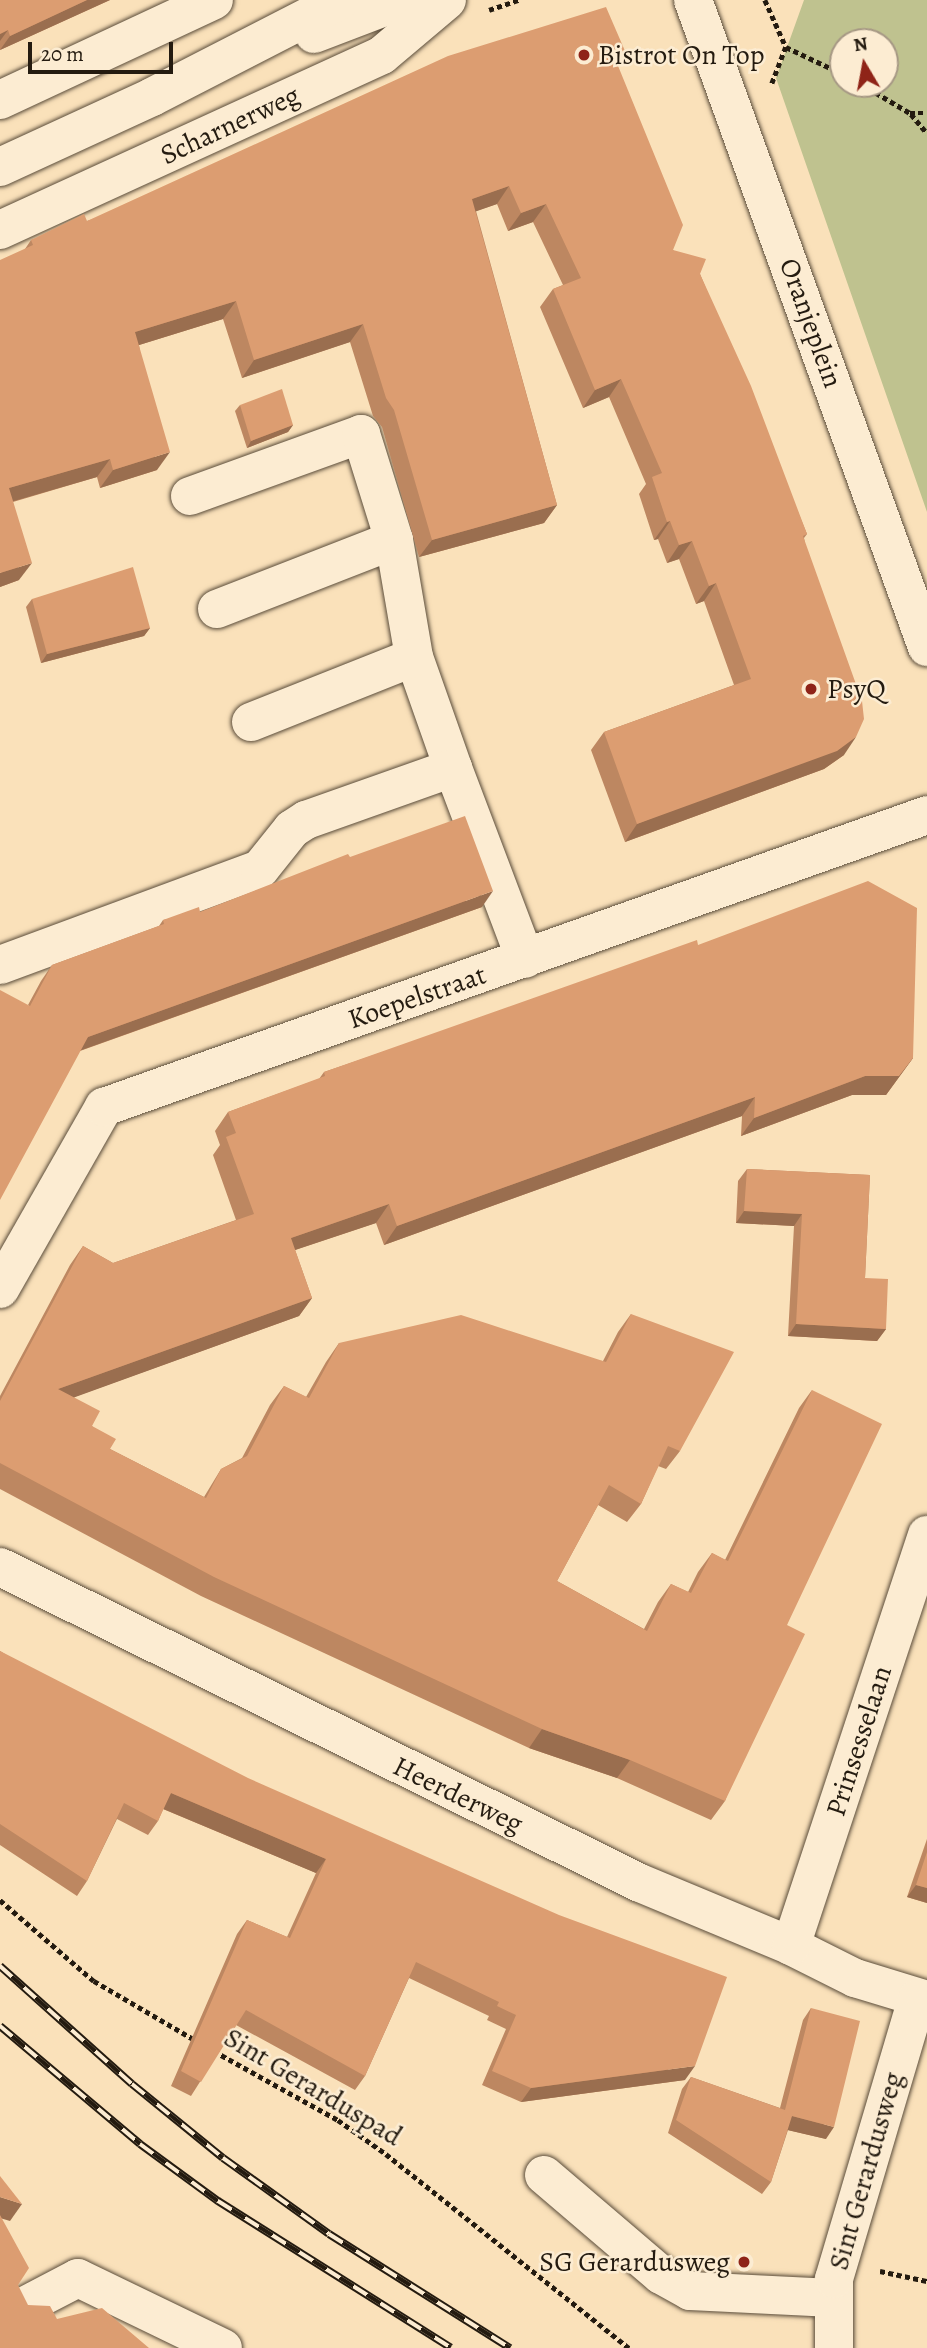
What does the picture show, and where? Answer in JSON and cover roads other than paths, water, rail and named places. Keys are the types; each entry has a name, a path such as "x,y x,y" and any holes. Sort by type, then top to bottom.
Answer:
{"street":[{"path":"0,100 214,0"},
{"name":"Scharnerweg","path":"0,167 152,97 341,0"},
{"name":"Scharnerweg","path":"152,97 403,0"},
{"name":"Scharnerweg","path":"0,230 382,55 447,0"},
{"name":"Oranjeplein","path":"693,0 927,647"},
{"path":"190,496 361,433 394,540 414,657 525,958"},
{"path":"217,609 394,540"},
{"path":"251,723 414,657"},
{"path":"0,965 260,869 292,829 306,820 453,768"},
{"name":"Koepelstraat","path":"0,1289 104,1107 927,815"},
{"name":"Prinsesselaan","path":"791,1946 927,1535"},
{"name":"Heerderweg","path":"0,1567 640,1883 791,1946 855,1978 922,1999"},
{"name":"Sint Gerardusweg","path":"834,2348 833,2298 839,2261 922,1999"},
{"path":"544,2175 662,2275 690,2291 833,2298"},
{"path":"28,2304 78,2278 223,2348"}],"railway":[{"path":"0,1966 132,2084 223,2158 329,2234 510,2348"},
{"path":"0,2026 140,2144 218,2201 451,2348"}],"place":[{"name":"Bistrot On Top","path":"584,55"},
{"name":"PsyQ","path":"811,689"},
{"name":"SG Gerardusweg","path":"744,2262"}]}
